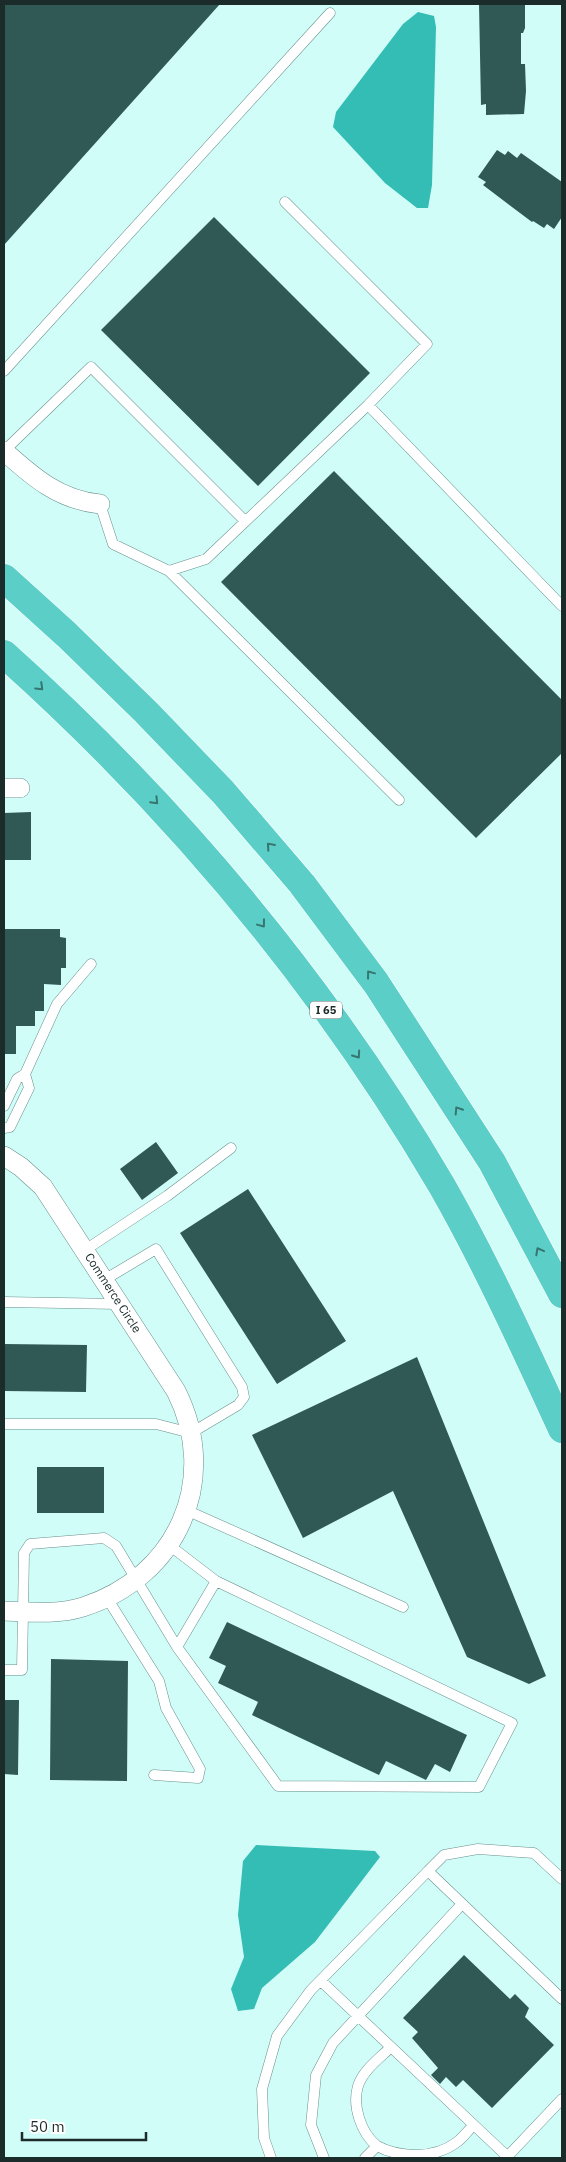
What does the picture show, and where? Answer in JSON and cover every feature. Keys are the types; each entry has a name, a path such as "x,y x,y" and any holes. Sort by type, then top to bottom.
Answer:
{"highway":[{"path":"4,578 67,635 146,712 223,792 302,884 376,983 492,1162 562,1294"},
{"name":"I 65","path":"4,654 110,755 179,826 253,911 327,1011 385,1094 442,1187 511,1319 562,1429"}],"street":[{"path":"4,451 46,487 75,500 100,504"},
{"name":"Commerce Circle","path":"4,1156 21,1167 43,1187 176,1391 192,1441 193,1479 186,1510 169,1545 153,1566 136,1580 107,1598 70,1610 4,1612"}],"lane":[{"path":"4,371 330,12"},
{"path":"169,571 206,559 368,405 427,344 285,202"},
{"path":"4,451 91,367 245,521"},
{"path":"368,405 562,606"},
{"path":"100,504 113,544 169,571 399,800"},
{"path":"4,1106 17,1079 25,1074 57,1004 91,964"},
{"path":"4,1128 10,1127 29,1088 25,1074"},
{"path":"85,1250 167,1196 231,1148"},
{"path":"4,1424 156,1424 192,1441 238,1406 244,1397 242,1387 156,1249 104,1280"},
{"path":"4,1302 120,1304"},
{"path":"186,1510 403,1607"},
{"path":"4,1670 22,1670 24,1553 30,1544 104,1538 116,1546 177,1647 278,1786 480,1788 512,1722 216,1581 169,1545"},
{"path":"177,1647 216,1581"},
{"path":"107,1598 158,1681 166,1708 200,1769 198,1778 154,1775"},
{"path":"271,2158 264,2138 262,2089 277,2036 321,1981 444,1855 478,1849 534,1853 562,1879"},
{"path":"428,1871 562,2000"},
{"path":"324,2158 311,2125 316,2075 333,2043 462,1904"},
{"path":"321,1981 507,2158 562,2099"},
{"path":"391,2047 368,2070 358,2086 358,2116 369,2139 386,2151 408,2155 434,2153 457,2143 474,2125"},
{"path":"365,2158 377,2146"}],"water":[{"path":"418,12 434,16 436,27 432,185 428,208 417,208 385,183 333,127 336,112 403,24"},
{"path":"256,1845 375,1851 380,1857 315,1942 262,1988 254,2009 238,2011 231,1989 244,1957 238,1915 243,1861"}],"building":[{"path":"4,4 220,4 4,245"},
{"path":"479,4 525,4 525,28 523,33 521,33 521,64 525,64 526,91 524,114 486,115 486,104 481,105"},
{"path":"497,150 505,155 508,151 517,158 521,153 562,182 562,217 554,229 547,224 544,228 532,222 483,185 486,182 478,177"},
{"path":"214,217 370,373 258,486 101,330"},
{"path":"334,471 562,700 562,753 476,838 221,582"},
{"path":"31,812 31,860 4,860 4,813"},
{"path":"4,929 60,929 60,937 66,938 66,968 61,968 61,985 44,984 44,1011 35,1011 35,1026 16,1026 16,1054 4,1054"},
{"path":"156,1142 178,1173 142,1200 120,1169"},
{"path":"248,1189 346,1341 277,1384 180,1233"},
{"path":"4,1344 87,1345 86,1392 4,1391"},
{"path":"417,1357 546,1676 529,1684 467,1657 393,1491 303,1538 252,1435"},
{"path":"37,1467 104,1467 104,1513 37,1513"},
{"path":"227,1622 467,1735 450,1772 435,1764 426,1780 386,1761 379,1775 252,1715 258,1702 218,1683 226,1666 209,1658"},
{"path":"51,1659 128,1661 127,1781 50,1780"},
{"path":"4,1700 19,1700 18,1775 4,1774"},
{"path":"464,1955 510,1999 515,1994 529,2008 525,2017 554,2045 492,2108 463,2080 456,2087 446,2077 440,2084 431,2075 438,2068 412,2038 418,2032 403,2018"}]}
